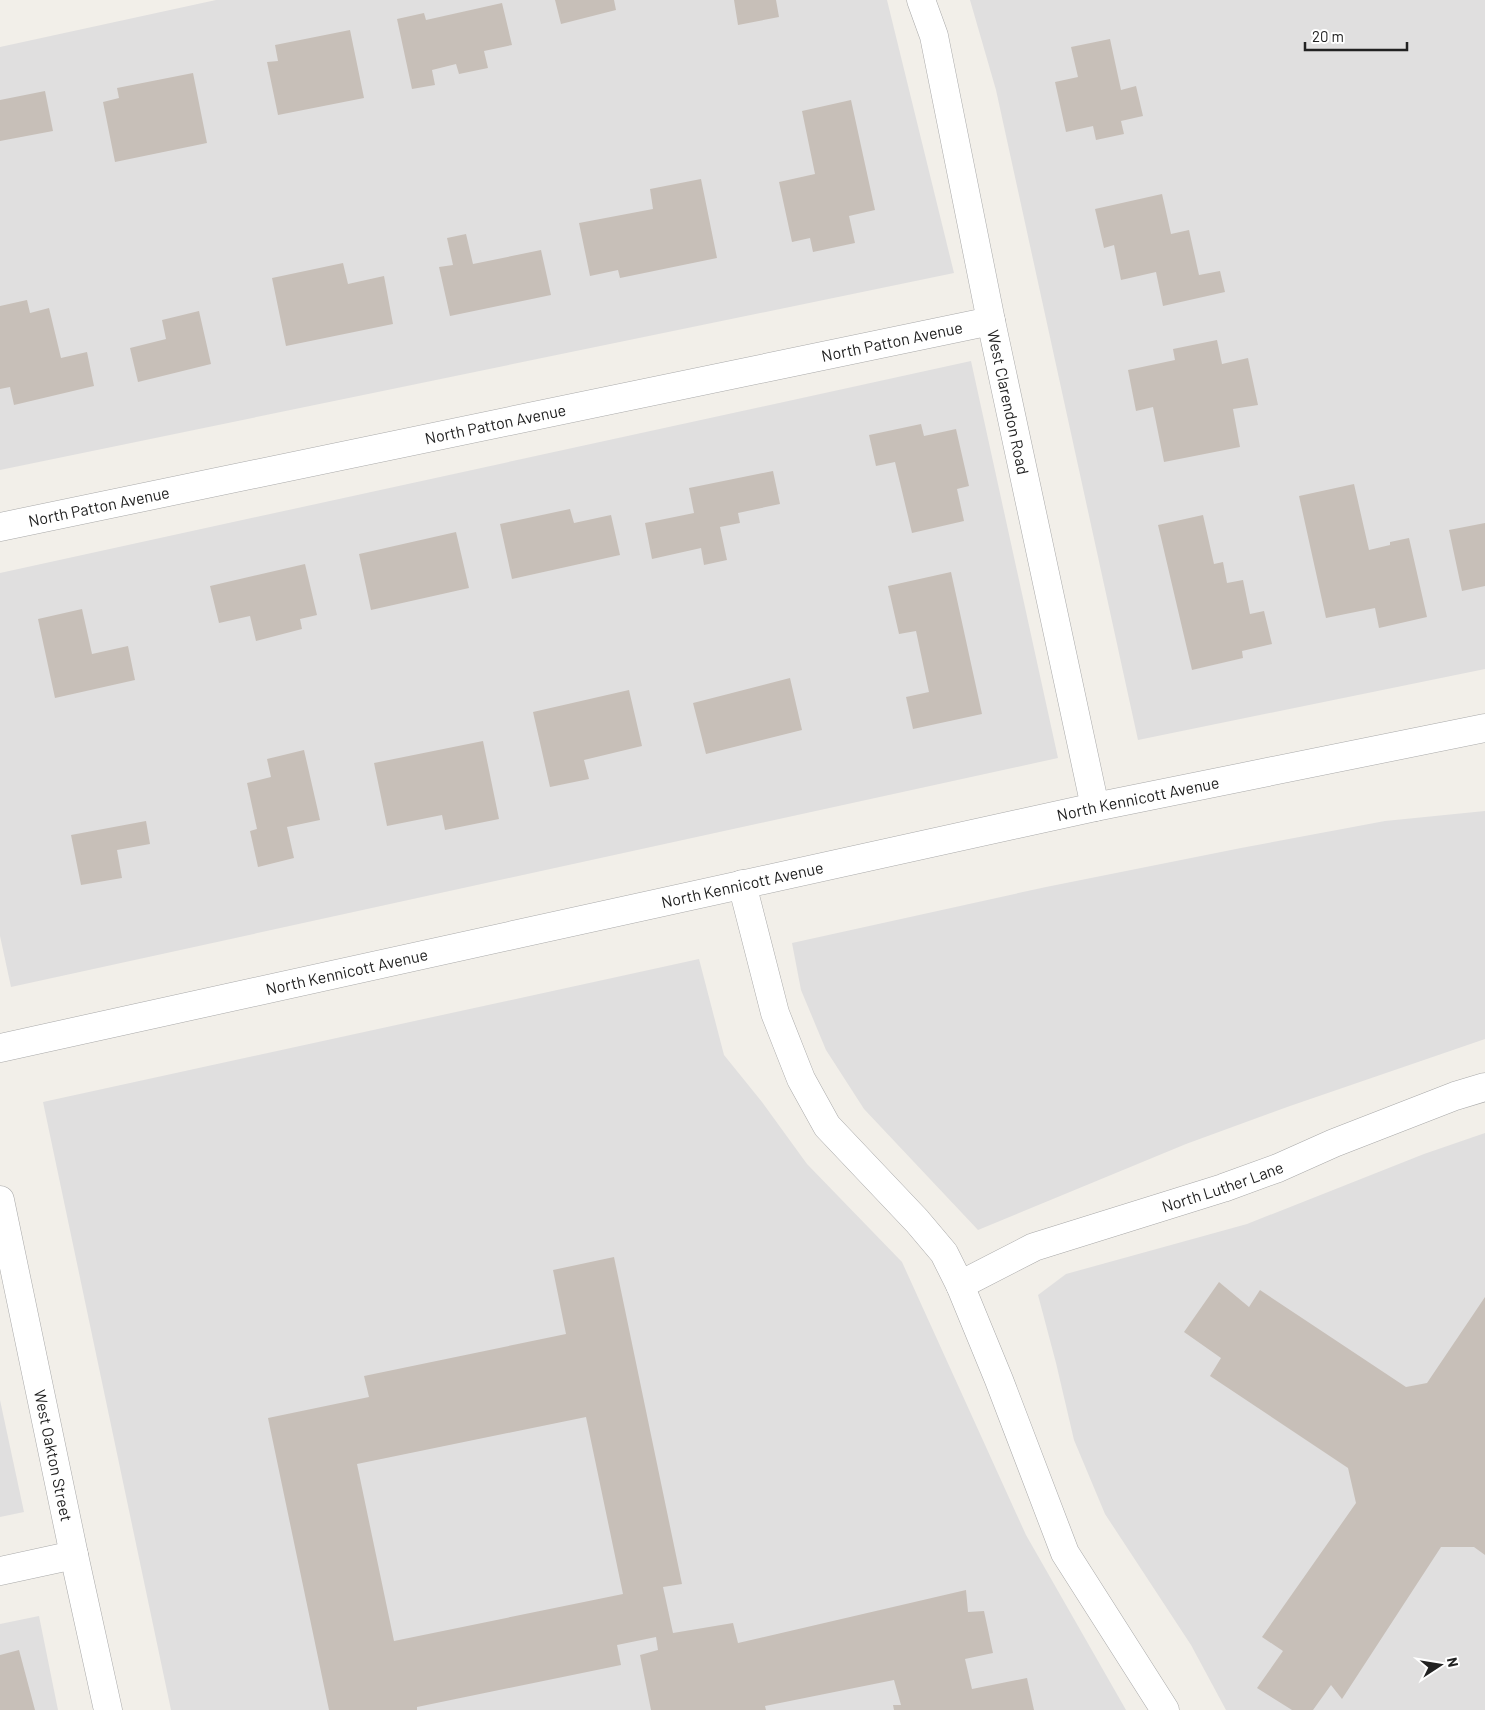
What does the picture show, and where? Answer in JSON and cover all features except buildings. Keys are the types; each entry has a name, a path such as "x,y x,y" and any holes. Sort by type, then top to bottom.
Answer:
{"street":[{"name":"West Clarendon Road","path":"921,0 934,36 991,321 1095,807"},
{"name":"North Patton Avenue","path":"0,527 991,321"},
{"name":"North Kennicott Avenue","path":"0,1048 1095,807 1485,728"},
{"path":"742,884 775,1013 801,1079 827,1126 917,1221 944,1253 960,1285 999,1380 1065,1553 1165,1710"},
{"name":"North Luther Lane","path":"960,1285 1034,1247 1223,1188 1278,1168 1334,1143 1485,1087"},
{"name":"West Oakton Street","path":"0,1200 108,1710"},
{"path":"0,1571 74,1555"}],"shaded area":[{"path":"216,0 887,0 954,273 0,470 0,47"},
{"path":"970,0 1485,0 1485,669 1138,740 996,90"},
{"path":"971,361 1058,758 11,987 0,936 0,573"},
{"path":"1485,811 1485,1039 1186,1144 978,1230 864,1109 826,1050 801,990 792,943 1046,887 1241,848 1385,821"},
{"path":"699,959 724,1055 762,1102 807,1164 902,1262 1026,1535 1126,1710 171,1710 43,1102"},
{"path":"1485,1133 1485,1710 1226,1710 1191,1645 1105,1514 1074,1440 1038,1295 1066,1274 1247,1224 1424,1154"},
{"path":"0,1400 24,1512 0,1517"},
{"path":"39,1616 58,1710 0,1710 0,1624"}]}
